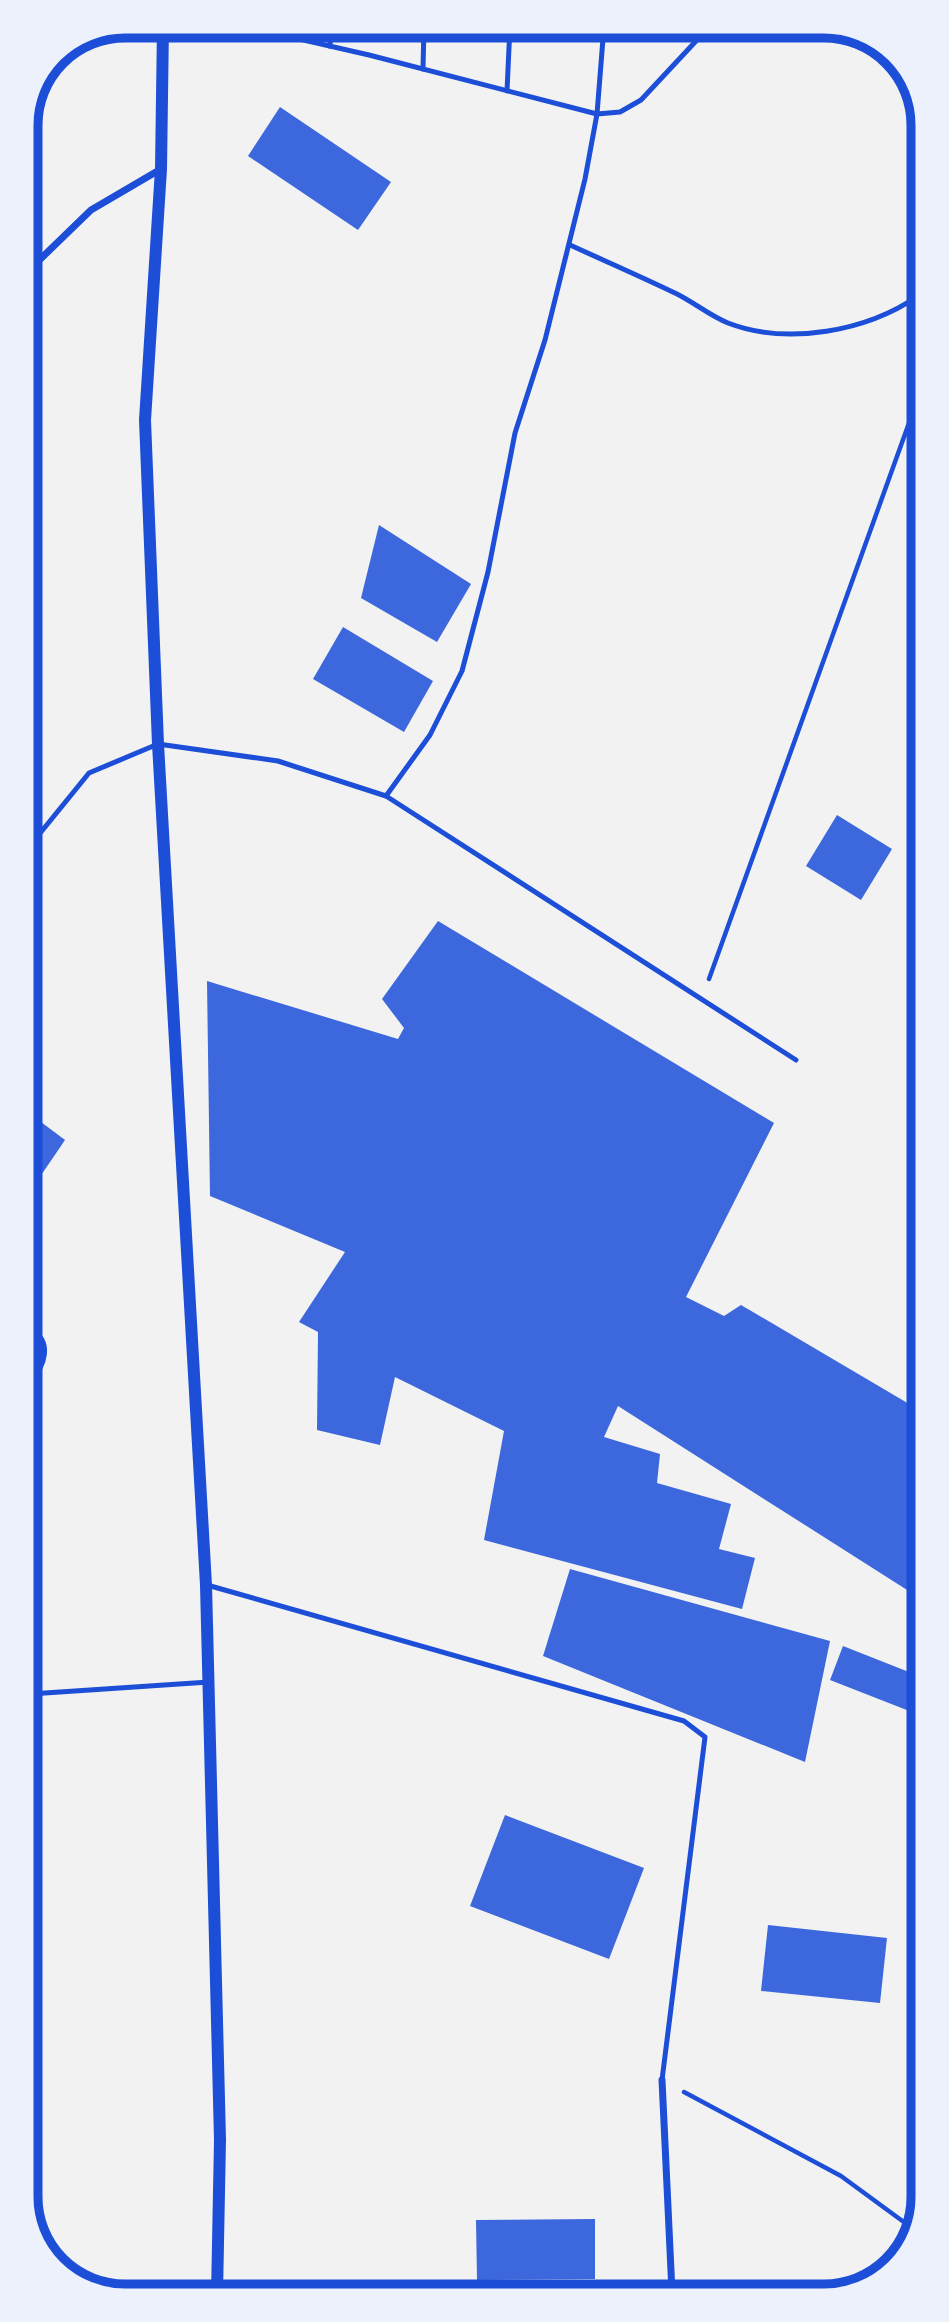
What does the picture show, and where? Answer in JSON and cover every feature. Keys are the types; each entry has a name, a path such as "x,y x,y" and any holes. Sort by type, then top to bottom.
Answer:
{"street":[{"path":"163,38 161,169 145,420 158,744 206,1585 220,2140 217,2283"},
{"path":"39,260 91,210 161,169"},
{"path":"662,2080 672,2284"}],"lane":[{"path":"296,38 597,114 620,112 641,100 698,39"},
{"path":"330,38 330,46"},
{"path":"423,69 424,38"},
{"path":"507,90 509,39"},
{"path":"386,796 430,735 462,671 488,572 515,433 545,340 570,245 597,114 603,39"},
{"path":"570,245 681,296 721,320 756,331 784,335 811,333 867,322 894,312 911,301"},
{"path":"39,835 89,773 158,744 278,761 386,796 796,1060"},
{"path":"38,1334 46,1350 46,1359 38,1370"},
{"path":"206,1585 684,1721 705,1737 662,2080"},
{"path":"38,1693 209,1682"}],"path":[{"path":"702,1000 911,418"},
{"path":"662,2080 841,2176 906,2224"}],"building":[{"path":"280,107 391,182 358,230 248,156"},
{"path":"379,525 471,584 437,642 361,598"},
{"path":"343,627 433,681 404,732 313,679"},
{"path":"837,815 892,849 861,900 806,866"},
{"path":"438,921 774,1123 686,1297 724,1316 741,1305 911,1405 911,1592 618,1406 604,1437 660,1454 657,1483 731,1504 719,1549 755,1558 742,1609 484,1540 504,1431 395,1377 380,1445 317,1430 318,1332 299,1322 345,1252 210,1196 207,981 398,1039 404,1028 382,999"},
{"path":"39,1120 65,1140 38,1179"},
{"path":"570,1569 830,1641 805,1762 543,1656"},
{"path":"843,1646 911,1673 911,1712 830,1680"},
{"path":"505,1815 644,1868 609,1959 470,1906"},
{"path":"768,1925 887,1938 880,2003 761,1991"},
{"path":"595,2219 595,2279 477,2280 476,2220"}]}
